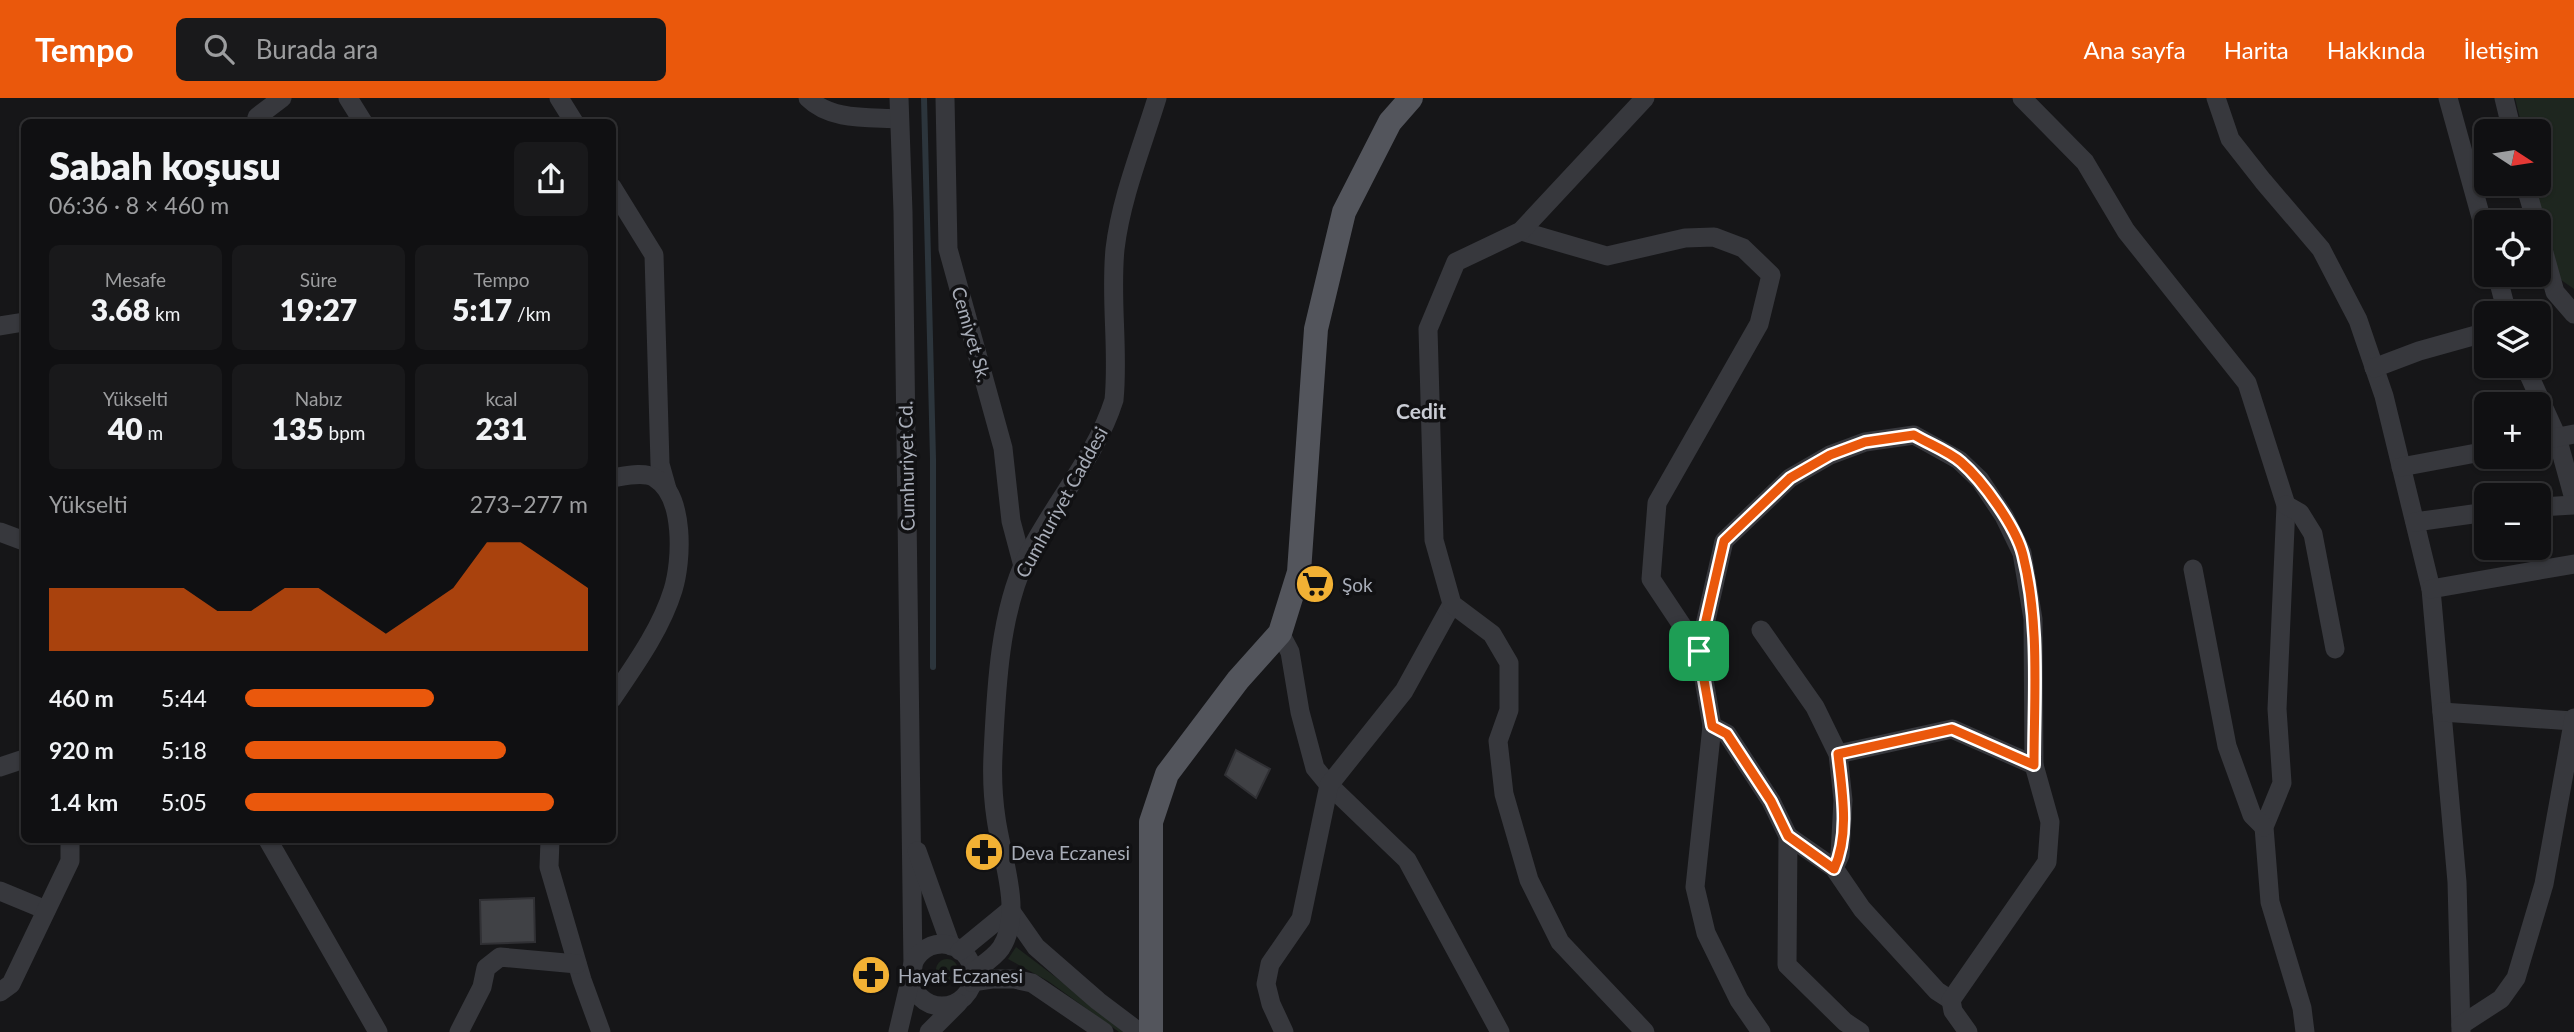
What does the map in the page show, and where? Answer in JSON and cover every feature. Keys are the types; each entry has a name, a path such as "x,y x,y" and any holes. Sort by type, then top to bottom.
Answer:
{"main road":[{"path":"1151,1032 1151,822 1167,774 1238,680 1280,633 1299,572 1316,329 1344,212 1390,122 1411,98"}],"street":[{"path":"249,98 258,119"},
{"path":"259,119 282,98"},
{"path":"348,98 361,119"},
{"path":"559,98 572,119"},
{"path":"808,98 832,114 899,119"},
{"name":"Cumhuriyet Cd.","path":"899,98 903,212 912,972"},
{"name":"Cemiyet Sk.","path":"945,98 948,249 1003,448 1011,521 1023,566"},
{"name":"Cumhuriyet Caddesi","path":"972,977 1001,948 1010,910 1011,892 996,819 992,771 994,731 1011,601 1023,566 1110,415 1115,400 1115,250 1121,218 1157,98"},
{"path":"1645,98 1521,231 1456,262 1428,330 1434,540 1452,604 1492,634 1509,663 1508,710 1498,741 1504,794 1529,880 1560,942 1645,1032"},
{"path":"2022,98 2085,162 2126,231 2247,383 2286,505 2277,709 2283,783 2264,827 2270,902 2302,1008 2305,1032"},
{"path":"2217,98 2231,139 2263,181 2322,249 2358,320 2384,396 2431,589 2457,882 2461,1028"},
{"path":"2448,98 2479,210"},
{"path":"2504,98 2509,119"},
{"path":"616,193 654,255 660,464 667,489 676,507 678,528 673,590 650,641 616,693"},
{"path":"1521,231 1607,256 1685,238 1714,237 1744,248 1771,275 1759,324 1657,503 1651,579 1699,651"},
{"path":"2551,278 2555,292 2574,314"},
{"path":"0,326 21,322"},
{"path":"2374,368 2419,351 2474,336"},
{"path":"2530,378 2557,438 2574,499"},
{"path":"1761,1032 1739,1000 1706,933 1695,887 1712,726 1699,651 1724,541 1790,478 1830,455 1865,442 1914,435 1959,460 1980,480 2004,516 2022,553 2033,619 2034,765 2050,822 2047,862 1951,1000 1953,1011 1968,1032"},
{"path":"2401,467 2474,453"},
{"path":"616,478 642,475 654,477 667,489"},
{"path":"2286,505 2300,513 2312,534 2336,649"},
{"path":"2551,506 2574,505"},
{"path":"2415,522 2474,514"},
{"path":"0,532 21,540"},
{"path":"2431,589 2574,564"},
{"path":"2193,569 2227,746 2252,815 2264,827"},
{"path":"1284,1032 1271,1004 1266,984 1270,964 1301,919 1329,785 1404,691 1452,604"},
{"path":"1761,630 1815,707 1838,754 1843,800 1840,855 1834,869"},
{"path":"1280,633 1290,652 1300,712 1315,768 1329,785 1407,860 1500,1032"},
{"path":"2442,712 2574,719 2544,884 2516,978 2501,999 2461,1028"},
{"path":"1712,726 1727,734 1771,801 1788,836 1787,965 1845,1022 1860,1032"},
{"path":"1838,754 1952,729 2034,765"},
{"path":"0,767 21,760"},
{"path":"911,833 956,948 967,957 972,977 961,1000 929,1032"},
{"path":"1788,836 1834,869 1862,909 1937,991 1951,1000"},
{"path":"0,992 11,984 70,861 70,843"},
{"path":"270,843 377,1032"},
{"path":"550,843 549,867 577,964 601,1032"},
{"path":"0,891 46,909"},
{"path":"898,1032 917,958 928,948 937,945 956,948 1010,910 1036,947 1098,1001 1139,1032"},
{"path":"459,1032 482,987 486,968 500,957 577,964"},
{"path":"912,972 916,992 927,1002 947,1006 961,1000"},
{"path":"972,977 1014,979 1032,983 1104,1032"}],"shaded area":[{"path":"2515,98 2574,98 2574,289 2554,275 2551,261 2551,210 2540,210 2537,196 2552,196 2552,119 2520,119"},
{"path":"1016,947 1128,1032 1119,1032 1048,981 1008,959"},
{"path":"947,959 955,962 958,970 955,978 947,981 939,978 936,970 939,962"}],"building":[{"path":"1236,750 1270,769 1256,798 1225,775"},
{"path":"534,898 535,942 481,944 480,900"}],"waterway":[{"path":"924,98 933,459 933,667"}],"place":[{"name":"Şok","path":"1315,584"},
{"name":"Deva Eczanesi","path":"984,852"},
{"name":"Hayat Eczanesi","path":"871,975"}],"district":[{"name":"Cedit","path":"1421,410"}],"route":[{"path":"1914,435 1959,460 1980,480 2004,516 2022,553 2033,619 2034,765 1952,729 1838,754 1843,800 1840,855 1834,869 1788,836 1771,801 1727,734 1712,726 1699,651 1724,541 1790,478 1830,455 1865,442 1914,435"}]}
